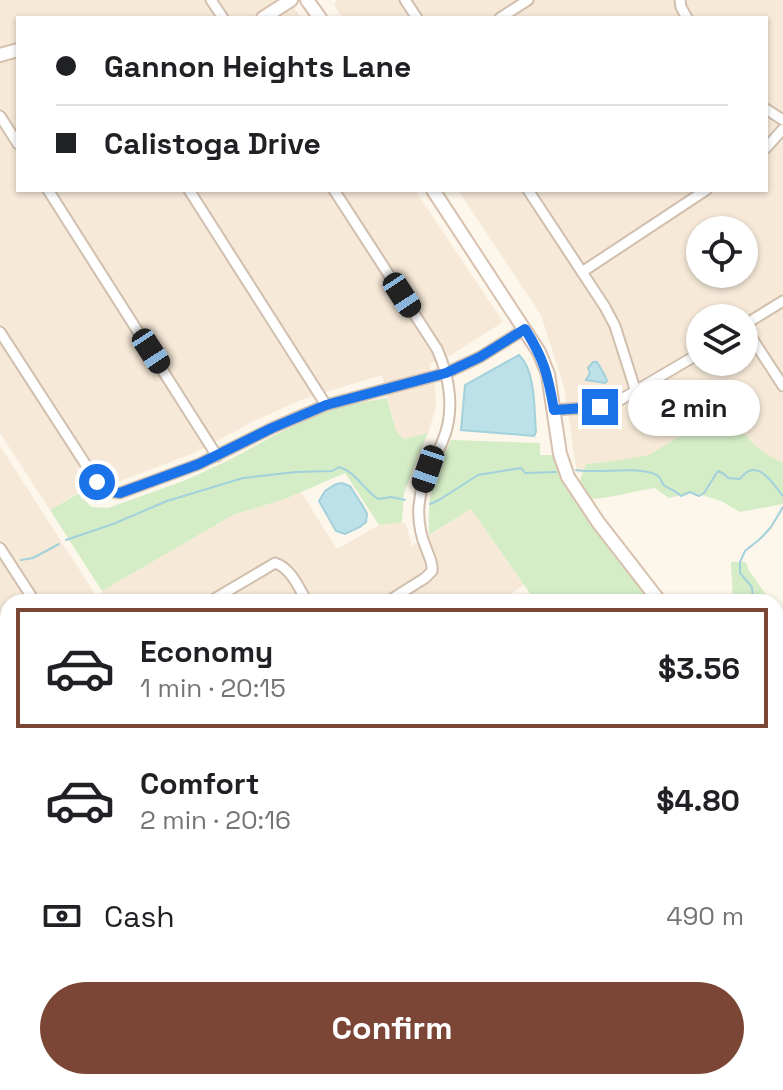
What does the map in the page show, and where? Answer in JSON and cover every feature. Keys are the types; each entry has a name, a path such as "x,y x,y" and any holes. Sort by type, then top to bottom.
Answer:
{"street":[{"path":"266,16 291,0"},
{"path":"503,16 528,0"},
{"path":"0,116 16,141"},
{"path":"768,146 783,129"},
{"path":"49,192 217,456"},
{"path":"190,192 326,405"},
{"path":"335,192 437,349 446,373 450,397 443,441 428,469 419,501 421,533 432,571 400,594"},
{"path":"434,192 539,352 548,374 560,454 568,477 598,522 654,594"},
{"path":"529,192 605,307 615,326 636,392"},
{"path":"582,272 703,192"},
{"path":"758,317 783,301"},
{"path":"0,332 97,482 110,492 120,493 190,468 326,405 446,373 480,357 525,329"},
{"path":"758,348 783,386"},
{"path":"554,410 615,403 686,362"},
{"path":"0,548 30,594"},
{"path":"222,594 271,564 280,564 287,570 302,594"}],"shaded area":[{"path":"0,0 289,0 300,16 16,16 16,192 416,192 503,322 451,355 429,364 436,406 428,434 404,439 396,431 382,375 306,398 194,453 115,483 103,477 50,510 0,433"},
{"path":"337,0 783,0 783,464 774,462 747,439 725,406 645,460 577,473 564,387 541,315 459,192 768,192 768,16 342,16 334,5"},
{"path":"0,446 95,594 0,594"},
{"path":"301,492 337,549 379,525 402,522 406,524 412,546 471,509 524,585 510,594 101,594 233,515"}],"green space":[{"path":"387,398 396,431 404,439 428,433 404,493 402,522 379,525 345,473 285,499 233,515 102,591 50,510 79,493 91,507 108,508 186,480 335,407"},
{"path":"726,409 757,447 783,463 783,504 740,512 721,501 692,492 669,498 655,488 591,499 580,480 586,464 649,455"},
{"path":"451,440 540,443 540,455 555,455 564,486 647,594 530,594 471,509 429,535 429,508 440,465"},
{"path":"731,562 746,562 765,594 733,594"}],"water":[{"path":"519,355 525,362 531,381 534,436 461,430 465,385"},
{"path":"597,362 603,372 605,383 586,380 590,373 588,368"},
{"path":"336,484 350,486 367,514 366,522 345,534 336,531 319,501 325,491"}],"waterway":[{"path":"66,540 167,501 243,478 332,471 339,467 378,499 391,497 405,500"},
{"path":"430,504 478,475 521,468 525,473 556,472"},
{"path":"576,470 651,473 681,496 690,492 699,496 704,493 718,471 728,478 740,479 752,470 764,474 783,496"},
{"path":"752,594 752,587 740,573 740,562 745,551 771,527 783,507"},
{"path":"21,560 33,558 59,544"}],"route":[{"path":"97,482 106,491 120,493 190,468 326,405 465,366 525,329 548,374 554,410 600,407"}]}
